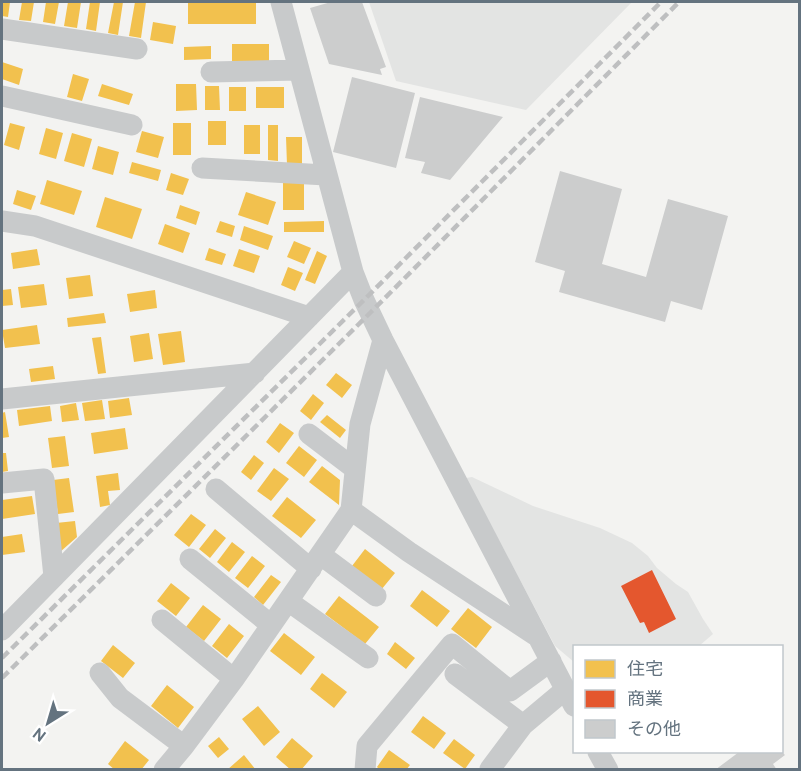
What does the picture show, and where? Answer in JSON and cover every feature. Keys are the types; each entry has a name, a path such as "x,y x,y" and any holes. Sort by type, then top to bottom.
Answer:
{"street":[{"path":"281,2 353,272 364,300 570,698 523,726 490,769"},
{"path":"2,29 137,49"},
{"path":"211,72 298,70"},
{"path":"2,96 132,124"},
{"path":"202,168 326,175"},
{"path":"2,221 34,226 309,317"},
{"path":"2,630 353,272"},
{"path":"164,770 234,679 351,510 360,424 383,340"},
{"path":"2,399 255,373"},
{"path":"309,434 355,469"},
{"path":"2,483 44,479 54,577"},
{"path":"216,489 316,562 376,596"},
{"path":"351,510 409,552 538,637"},
{"path":"190,559 271,625"},
{"path":"288,601 368,658"},
{"path":"162,620 234,679"},
{"path":"365,770 367,746 452,644 510,691 551,661"},
{"path":"100,674 120,698 184,746"},
{"path":"455,674 523,726"},
{"path":"599,753 608,770"}],"shaded area":[{"path":"369,2 632,2 526,110 396,81"},
{"path":"472,477 533,506 600,528 632,543 648,556 657,568 688,592 713,634 700,645 573,645 573,661 555,646 466,478"}],"building: 住宅":[{"path":"2,2 10,2 8,17 2,16"},
{"path":"22,2 34,2 31,21 19,20"},
{"path":"46,2 59,2 55,24 43,22"},
{"path":"68,2 81,2 77,28 64,26"},
{"path":"90,2 100,2 96,31 86,29"},
{"path":"114,2 123,2 118,35 108,33"},
{"path":"135,2 146,2 141,38 129,36"},
{"path":"188,2 256,2 256,24 188,24"},
{"path":"153,22 176,26 173,44 150,40"},
{"path":"232,44 269,44 269,63 232,63"},
{"path":"211,46 211,59 184,60 184,47"},
{"path":"2,62 23,69 19,85 2,79"},
{"path":"73,74 89,79 82,101 67,97"},
{"path":"102,84 133,94 129,105 98,96"},
{"path":"176,84 196,84 197,110 176,111"},
{"path":"205,86 219,86 220,110 205,110"},
{"path":"229,87 246,87 246,111 229,111"},
{"path":"256,87 284,87 284,108 256,108"},
{"path":"208,121 226,121 226,145 208,145"},
{"path":"10,123 25,127 19,150 4,145"},
{"path":"173,123 191,123 191,155 173,155"},
{"path":"244,125 260,125 260,154 244,154"},
{"path":"268,125 278,125 278,161 268,160"},
{"path":"46,128 63,133 56,159 39,154"},
{"path":"142,131 164,137 158,158 136,152"},
{"path":"72,133 92,139 84,167 64,161"},
{"path":"286,137 302,137 302,164 287,165"},
{"path":"98,146 119,152 113,175 92,169"},
{"path":"132,162 161,170 158,181 129,173"},
{"path":"171,173 189,179 183,195 166,190"},
{"path":"47,180 82,191 74,215 40,204"},
{"path":"283,183 304,183 304,210 283,210"},
{"path":"17,190 36,196 31,210 13,204"},
{"path":"246,192 276,202 268,225 238,215"},
{"path":"105,197 142,209 132,239 96,227"},
{"path":"180,205 200,212 196,225 176,218"},
{"path":"220,221 235,226 232,237 216,232"},
{"path":"324,221 324,232 284,232 284,222"},
{"path":"165,224 190,233 183,253 158,244"},
{"path":"244,226 273,236 268,250 240,240"},
{"path":"294,241 311,248 304,264 287,257"},
{"path":"209,248 226,254 222,265 205,260"},
{"path":"37,249 40,265 13,269 11,253"},
{"path":"239,249 260,256 254,273 233,266"},
{"path":"317,251 327,256 315,284 305,280"},
{"path":"288,267 303,273 295,291 281,285"},
{"path":"90,275 93,296 69,299 66,278"},
{"path":"44,284 47,305 21,308 18,287"},
{"path":"11,289 13,305 2,306 2,290"},
{"path":"155,290 157,308 130,312 127,294"},
{"path":"104,313 106,323 68,327 67,318"},
{"path":"37,325 40,344 5,348 2,330"},
{"path":"181,331 185,362 163,365 158,334"},
{"path":"149,333 153,359 134,362 130,336"},
{"path":"101,337 106,373 98,374 92,338"},
{"path":"53,366 55,379 31,382 29,369"},
{"path":"336,373 352,385 342,398 326,385"},
{"path":"313,394 324,403 311,420 300,411"},
{"path":"129,398 132,415 110,418 108,401"},
{"path":"102,400 105,419 85,421 82,403"},
{"path":"76,403 79,420 62,422 60,406"},
{"path":"50,406 52,421 19,426 17,410"},
{"path":"5,412 9,437 2,438 2,413"},
{"path":"327,415 346,430 340,438 320,422"},
{"path":"280,423 294,433 279,453 266,442"},
{"path":"125,428 128,449 94,454 91,433"},
{"path":"65,436 69,466 52,468 48,438"},
{"path":"299,446 317,460 304,477 286,463"},
{"path":"2,453 6,453 8,471 2,472"},
{"path":"254,455 264,463 251,480 241,472"},
{"path":"322,466 340,480 339,505 309,482"},
{"path":"274,468 289,479 271,501 257,491"},
{"path":"118,473 120,490 108,491 110,505 100,507 96,476"},
{"path":"69,478 74,512 58,514 53,480"},
{"path":"32,496 35,514 2,519 2,500"},
{"path":"287,497 316,520 301,538 272,516"},
{"path":"191,514 206,525 189,547 174,535"},
{"path":"75,521 77,537 60,552 56,523"},
{"path":"215,529 226,538 210,558 199,549"},
{"path":"22,534 25,552 2,555 2,537"},
{"path":"232,542 245,552 229,572 217,562"},
{"path":"365,549 395,573 381,590 352,566"},
{"path":"252,556 265,566 248,588 235,578"},
{"path":"271,575 281,582 263,605 254,597"},
{"path":"171,583 190,598 176,616 157,601"},
{"path":"422,590 450,611 437,627 410,606"},
{"path":"339,596 379,627 365,644 325,614"},
{"path":"203,605 221,619 204,641 186,627"},
{"path":"468,608 492,627 476,648 451,629"},
{"path":"229,624 244,636 227,658 212,646"},
{"path":"284,633 315,657 301,675 270,651"},
{"path":"395,642 415,658 406,669 387,654"},
{"path":"113,645 135,663 123,678 101,661"},
{"path":"322,673 347,692 334,708 310,689"},
{"path":"167,685 194,707 178,728 151,706"},
{"path":"258,706 280,732 264,746 242,719"},
{"path":"423,716 446,733 434,749 411,732"},
{"path":"219,737 229,749 218,758 208,746"},
{"path":"292,738 313,756 301,770 291,770 276,757"},
{"path":"454,739 475,755 465,769 443,753"},
{"path":"125,741 149,760 141,770 115,770 108,764"},
{"path":"389,750 410,765 406,770 380,770 377,767"},
{"path":"244,755 256,770 227,770"}],"building: 商業":[{"path":"652,570 676,619 649,633 644,622 640,623 621,586"}],"building: その他":[{"path":"331,2 362,2 386,67 380,69 382,75 329,64 310,8"},
{"path":"352,77 415,93 396,168 333,152"},
{"path":"420,97 503,117 450,180 421,173 425,162 405,158"},
{"path":"560,171 622,189 602,264 646,277 668,199 728,216 702,310 671,301 665,322 559,292 565,271 535,262"},
{"path":"738,753 783,753 785,755 773,764 777,770 715,770"}],"railway":[{"path":"2,658 661,2"},
{"path":"2,678 679,2"}]}
